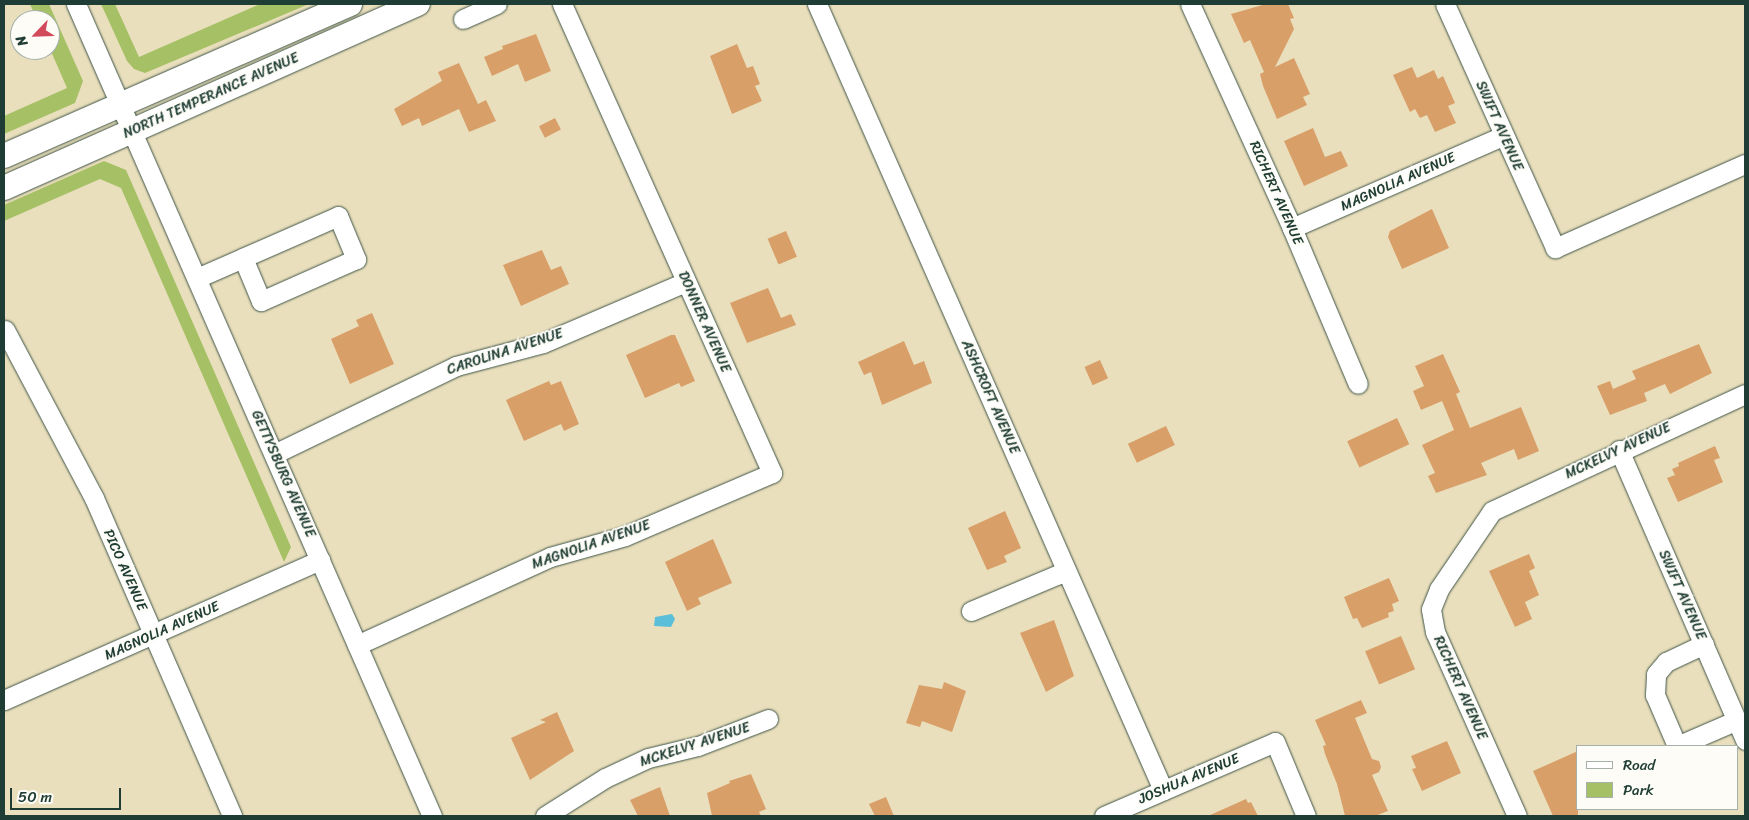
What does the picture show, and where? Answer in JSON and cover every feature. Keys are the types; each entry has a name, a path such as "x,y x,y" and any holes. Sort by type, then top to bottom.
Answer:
{"main road":[{"name":"NORTH TEMPERANCE AVENUE","path":"4,156 350,4"},
{"name":"NORTH TEMPERANCE AVENUE","path":"4,188 418,4"}],"street":[{"name":"GETTYSBURG AVENUE","path":"76,4 432,816"},
{"path":"463,19 497,4"},
{"name":"DONNER AVENUE","path":"562,4 772,473"},
{"name":"ASHCROFT AVENUE","path":"817,4 1163,790"},
{"name":"RICHERT AVENUE","path":"1190,4 1292,228 1358,384"},
{"name":"SWIFT AVENUE","path":"1445,4 1555,248 1745,164"},
{"name":"MAGNOLIA AVENUE","path":"1292,228 1503,136"},
{"path":"197,278 338,216 356,259 261,301 243,258"},
{"name":"CAROLINA AVENUE","path":"274,454 456,366 543,344 685,282"},
{"name":"PICO AVENUE","path":"6,330 94,498 232,816"},
{"name":"MCKELVY AVENUE","path":"1492,511 1619,450 1745,394"},
{"name":"SWIFT AVENUE","path":"1619,450 1745,740"},
{"name":"MAGNOLIA AVENUE","path":"357,645 550,556 625,536 772,473"},
{"name":"RICHERT AVENUE","path":"1492,511 1439,589 1431,609 1435,632 1517,816"},
{"name":"MAGNOLIA AVENUE","path":"4,700 320,560"},
{"path":"972,611 1066,570"},
{"path":"1677,745 1655,695 1656,674 1666,662 1704,644"},
{"name":"MCKELVY AVENUE","path":"545,816 605,778 648,758 698,746 768,720"},
{"path":"1679,745 1737,720"},
{"name":"JOSHUA AVENUE","path":"1104,816 1275,742 1306,816"}],"green space":[{"path":"30,4 49,4 52,10 33,10"},
{"path":"101,4 115,4 139,57 260,4 309,4 145,73 134,69 127,61"},
{"path":"60,29 83,81 75,103 4,134 4,116 67,88 55,60 60,60"},
{"path":"104,161 126,170 291,547 284,562 121,188 100,179 4,221 4,205"}],"water":[{"path":"672,614 675,619 671,627 654,626 655,617"}],"building":[{"path":"1266,4 1288,4 1294,18 1290,19 1294,29 1275,67 1294,58 1310,94 1303,97 1307,105 1277,119 1263,86 1260,74 1264,72 1250,40 1244,43 1231,14"},
{"path":"536,34 551,71 525,82 518,64 492,76 484,57 503,49 502,46"},
{"path":"737,44 747,68 753,66 760,84 755,86 762,101 732,114 710,56"},
{"path":"459,63 478,104 486,100 496,121 469,132 459,109 422,126 419,118 402,126 394,109 442,81 438,72"},
{"path":"1412,67 1417,78 1434,70 1438,79 1443,76 1455,103 1448,106 1456,123 1435,132 1427,115 1420,118 1415,109 1410,112 1393,75"},
{"path":"555,118 561,130 545,138 539,126"},
{"path":"1313,128 1325,157 1341,151 1348,166 1304,186 1284,141"},
{"path":"1432,209 1449,248 1402,269 1388,237 1390,231"},
{"path":"786,231 797,257 779,265 768,239"},
{"path":"542,250 551,270 561,266 569,284 521,306 503,265"},
{"path":"768,288 781,318 791,314 796,325 747,343 730,303"},
{"path":"372,313 394,364 350,384 331,339 359,326 356,320"},
{"path":"671,335 675,335 695,381 681,387 679,383 645,398 626,355"},
{"path":"904,341 914,365 924,361 932,383 882,405 871,372 864,375 858,362"},
{"path":"1699,344 1712,373 1670,394 1665,384 1644,393 1647,401 1610,415 1597,386 1610,381 1613,389 1636,379 1632,371"},
{"path":"1443,354 1460,392 1456,394 1470,428 1521,407 1539,451 1518,460 1514,449 1481,463 1487,475 1436,493 1428,476 1435,473 1422,445 1454,430 1442,401 1421,410 1413,391 1424,386 1415,366"},
{"path":"1100,360 1108,378 1093,385 1084,367"},
{"path":"549,381 551,385 561,381 579,424 564,431 561,424 524,441 506,400"},
{"path":"1397,418 1409,444 1359,468 1347,441"},
{"path":"1166,426 1175,445 1137,463 1128,444"},
{"path":"1715,446 1720,458 1714,460 1723,482 1678,502 1667,478 1675,475 1672,469 1679,466 1678,463"},
{"path":"1005,511 1021,548 1004,556 1007,562 987,570 968,528"},
{"path":"713,539 732,583 698,598 701,604 687,611 665,562"},
{"path":"1529,554 1535,568 1529,571 1539,595 1525,602 1532,619 1515,627 1489,571"},
{"path":"1389,578 1399,601 1392,604 1394,611 1388,613 1389,617 1362,628 1357,618 1353,619 1344,597"},
{"path":"1054,620 1074,676 1046,692 1020,633"},
{"path":"1401,636 1415,669 1379,684 1365,651"},
{"path":"944,682 966,691 952,732 922,721 920,727 906,723 919,685 942,689"},
{"path":"1361,700 1367,713 1355,718 1372,759 1379,761 1381,767 1379,772 1372,775 1388,811 1375,816 1345,816 1337,784 1325,754 1323,746 1326,745 1315,720"},
{"path":"557,712 574,751 530,780 511,738 546,722 540,720"},
{"path":"1447,741 1461,773 1422,791 1412,769 1416,768 1411,756"},
{"path":"1576,752 1576,810 1578,810 1578,816 1553,816 1533,771"},
{"path":"751,774 766,809 759,812 761,816 712,816 707,793 730,783 729,781"},
{"path":"660,787 670,816 638,816 630,800"},
{"path":"886,797 894,816 875,816 869,804"},
{"path":"1246,799 1248,803 1251,802 1258,816 1208,816"}]}
